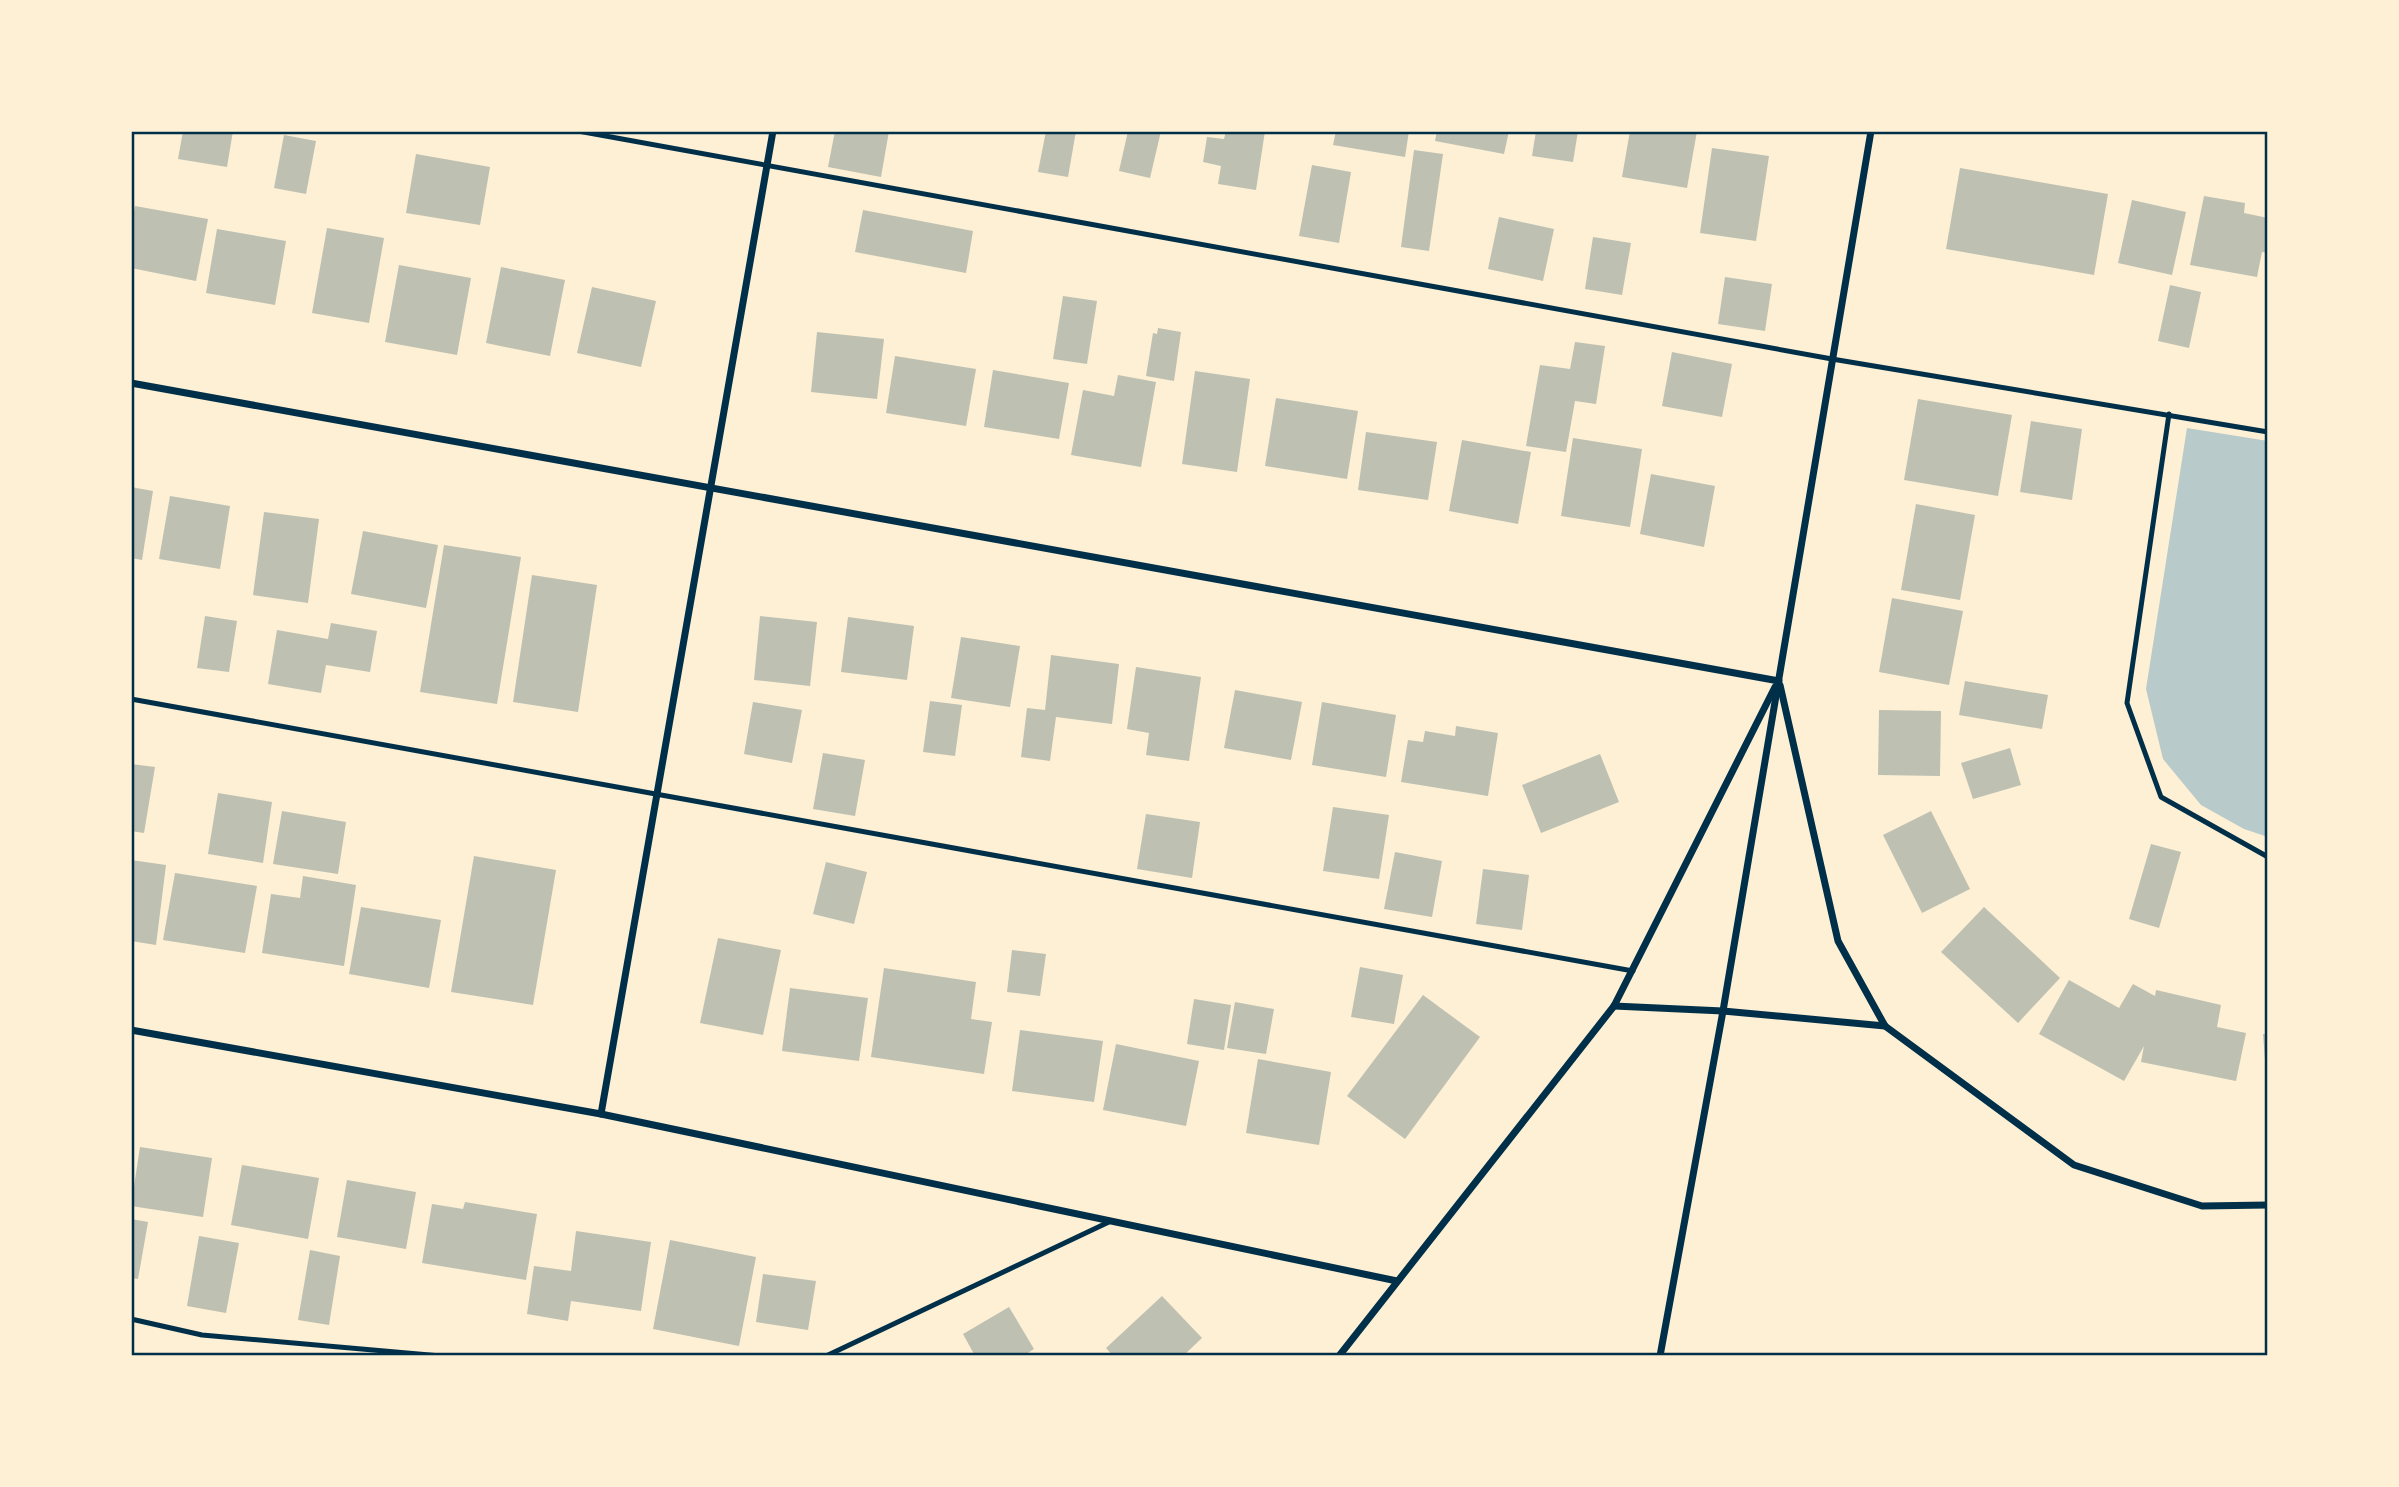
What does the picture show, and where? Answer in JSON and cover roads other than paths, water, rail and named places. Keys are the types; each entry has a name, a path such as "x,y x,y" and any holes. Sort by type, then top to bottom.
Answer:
{"street":[{"path":"601,1114 656,793 713,488 773,131"},
{"path":"1660,1356 1723,1011 1871,131"},
{"path":"131,383 1779,681"},
{"path":"1339,1356 1614,1006 1779,681"},
{"path":"1779,681 1838,941 1885,1026 2074,1165 2202,1206 2268,1205"},
{"path":"1614,1006 1723,1011 1885,1026"},
{"path":"131,1030 601,1114 1397,1281"}],"lane":[{"path":"578,131 1832,359 2268,432"},
{"path":"2169,414 2127,703 2161,797 2268,857"},
{"path":"131,699 1633,971"},
{"path":"826,1356 1113,1220"},
{"path":"131,1319 202,1335 440,1356"}]}
